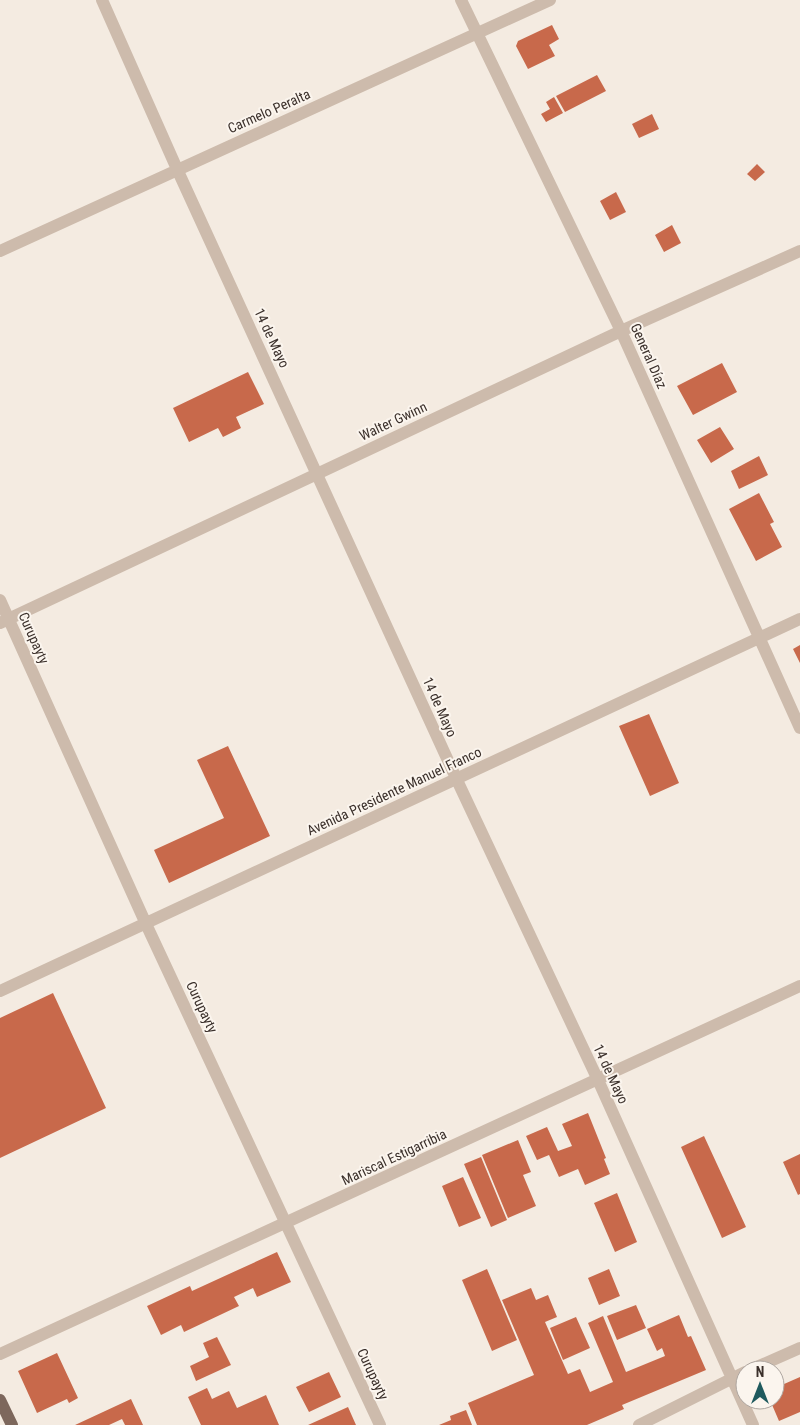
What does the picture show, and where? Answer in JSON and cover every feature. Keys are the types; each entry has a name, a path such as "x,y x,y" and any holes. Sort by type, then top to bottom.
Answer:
{"main road":[{"path":"0,1400 12,1425"}],"street":[{"name":"14 de Mayo","path":"102,0 177,169 318,473 456,778 598,1080 753,1425"},
{"name":"General Díaz","path":"462,0 621,330 800,728"},
{"name":"Carmelo Peralta","path":"0,251 550,0"},
{"name":"Walter Gwinn","path":"5,621 621,330 800,250"},
{"name":"Curupayty","path":"0,600 5,621 380,1425"},
{"name":"Avenida Presidente Manuel Franco","path":"0,991 800,619"},
{"name":"Mariscal Estigarribia","path":"0,1354 800,986"},
{"path":"773,1360 800,1348"},
{"path":"638,1425 735,1377"}],"building":[{"path":"552,25 559,39 549,45 555,56 528,69 516,46 518,41"},
{"path":"597,75 606,91 565,112 556,96"},
{"path":"554,97 563,113 546,122 541,114 550,109 546,102"},
{"path":"652,114 659,129 639,138 632,124"},
{"path":"757,164 765,172 755,181 747,174"},
{"path":"616,192 626,212 610,220 600,201"},
{"path":"672,225 681,243 664,252 655,235"},
{"path":"722,363 737,392 693,415 677,386"},
{"path":"248,372 264,404 236,417 241,428 223,437 218,428 189,442 173,408"},
{"path":"720,427 734,449 711,463 697,440"},
{"path":"759,456 768,475 739,489 731,471"},
{"path":"759,493 774,522 770,524 782,547 756,561 729,509"},
{"path":"800,645 800,663 793,649"},
{"path":"649,714 679,783 650,796 619,726"},
{"path":"228,746 270,836 169,883 154,850 224,818 197,760"},
{"path":"53,993 106,1108 0,1158 0,1018"},
{"path":"588,1113 606,1158 604,1159 610,1174 585,1185 578,1169 559,1177 549,1155 537,1160 526,1136 547,1127 558,1151 572,1146 562,1124"},
{"path":"704,1136 746,1227 722,1238 681,1147"},
{"path":"518,1140 531,1172 523,1175 536,1206 508,1218 482,1155"},
{"path":"800,1154 800,1194 798,1195 783,1162"},
{"path":"481,1157 507,1220 491,1227 464,1164"},
{"path":"463,1177 481,1218 459,1227 442,1186"},
{"path":"617,1193 637,1242 615,1252 594,1203"},
{"path":"277,1252 291,1282 257,1297 253,1288 234,1297 239,1306 184,1332 181,1325 161,1335 147,1306 190,1286 192,1291"},
{"path":"487,1269 517,1340 492,1351 462,1280"},
{"path":"609,1269 620,1296 599,1305 588,1278"},
{"path":"531,1288 536,1300 548,1295 557,1317 545,1322 568,1374 580,1369 590,1392 613,1382 588,1323 603,1316 626,1372 665,1356 662,1348 657,1351 647,1329 679,1315 688,1337 691,1336 706,1370 622,1405 624,1409 587,1425 477,1425 468,1403 534,1375 502,1300"},
{"path":"636,1305 646,1328 617,1340 607,1316"},
{"path":"576,1317 590,1348 563,1360 550,1328"},
{"path":"217,1337 231,1365 196,1381 190,1366 209,1357 203,1343"},
{"path":"57,1353 78,1398 69,1403 67,1399 37,1413 18,1371"},
{"path":"329,1372 341,1397 309,1412 296,1387"},
{"path":"800,1377 800,1412 779,1421 774,1410 785,1410 785,1384"},
{"path":"207,1388 212,1399 229,1391 237,1408 266,1395 279,1425 201,1425 188,1397"},
{"path":"131,1399 143,1425 125,1425 122,1419 109,1425 75,1425"},
{"path":"348,1407 356,1425 308,1425"},
{"path":"466,1410 472,1425 439,1425 451,1420 450,1416"}]}
